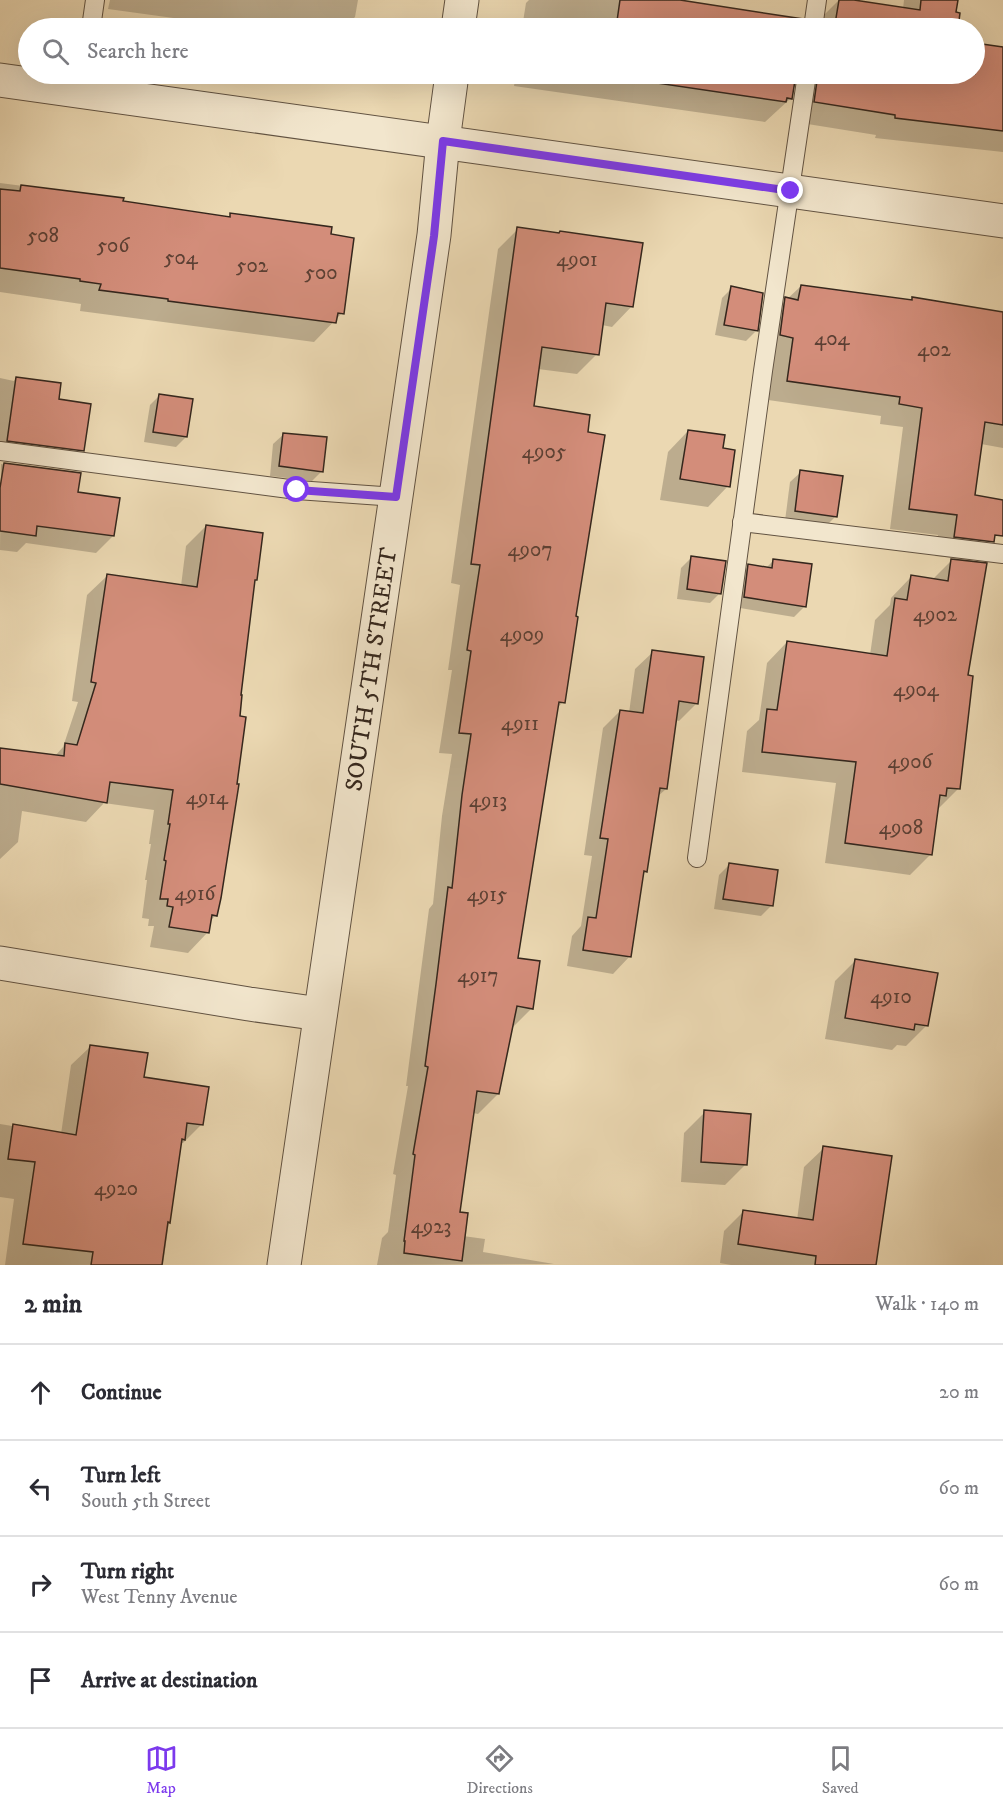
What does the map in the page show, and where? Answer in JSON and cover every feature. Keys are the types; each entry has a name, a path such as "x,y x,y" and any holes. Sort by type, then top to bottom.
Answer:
{"street":[{"path":"459,18 462,0"},
{"path":"0,80 18,80"},
{"path":"96,84 443,141 1003,221"},
{"name":"SOUTH 5TH STREET","path":"284,1265 434,236 451,84"},
{"path":"0,963 320,1014"}],"lane":[{"path":"92,18 95,0"},
{"path":"815,18 818,0"},
{"path":"697,858 742,522 806,84"},
{"path":"0,451 297,490 396,497"},
{"path":"742,522 1003,554"}],"building":[{"path":"620,0 680,0 797,18 617,18"},
{"path":"839,0 854,0 920,10 921,0 958,0 956,12 960,13 959,18 836,18"},
{"path":"985,44 1003,47 1003,131 895,118 895,115 814,102 817,84 985,84"},
{"path":"663,84 794,84 792,99 787,98 786,102"},
{"path":"21,185 124,198 123,201 230,217 230,213 332,227 331,234 354,238 344,314 338,313 336,323 168,301 168,299 99,290 101,284 80,281 80,279 0,268 0,189 20,191"},
{"path":"517,227 643,243 633,307 606,303 599,355 542,347 534,406 590,415 588,432 605,435 576,616 578,617 565,703 559,702 518,958 540,961 533,1009 517,1006 499,1094 477,1091 460,1212 468,1213 462,1261 404,1253 404,1241 415,1155 413,1154 428,1067 425,1066 448,887 452,888 471,734 459,733 471,651 467,650 480,565 471,564"},
{"path":"801,285 912,300 912,297 1003,312 1003,425 985,422 975,495 1003,500 1003,536 995,535 994,542 954,537 957,515 909,509 922,408 899,404 900,397 787,381 793,338 780,335 785,297 798,300"},
{"path":"731,286 763,293 758,331 724,325"},
{"path":"16,377 61,383 59,399 91,404 84,451 7,441"},
{"path":"159,394 193,399 187,437 153,432"},
{"path":"688,430 725,435 723,448 735,450 730,487 680,479"},
{"path":"283,433 327,437 323,472 279,466"},
{"path":"4,463 81,473 78,492 120,498 114,536 37,526 36,536 0,531 0,488"},
{"path":"800,470 843,476 837,517 795,511"},
{"path":"206,525 263,533 241,695 240,716 246,717 237,784 239,784 221,898 217,916 212,915 209,933 169,927 173,907 167,906 168,899 160,899 173,790 110,782 107,803 0,784 0,748 64,756 65,743 77,745 96,683 91,682 107,574 197,587"},
{"path":"691,556 726,561 721,594 687,589"},
{"path":"773,559 812,564 806,607 744,597 748,564 772,568"},
{"path":"951,559 987,563 968,675 973,676 960,789 947,788 946,796 940,795 932,855 845,843 856,762 762,752 767,709 777,710 787,641 887,656 895,598 907,600 911,575 948,581"},
{"path":"652,650 704,657 698,704 679,701 667,789 660,788 631,957 583,950 588,917 596,918 608,839 600,838 620,710 643,713"},
{"path":"729,863 778,870 773,906 723,899"},
{"path":"855,959 938,973 928,1026 915,1024 914,1030 845,1018"},
{"path":"90,1045 148,1053 144,1077 209,1087 203,1125 187,1123 185,1140 182,1139 162,1265 91,1265 93,1252 23,1244 35,1162 8,1159 13,1124 76,1135"},
{"path":"704,1110 751,1114 747,1165 701,1162"},
{"path":"823,1146 892,1156 876,1265 815,1265 816,1256 738,1244 743,1210 813,1220"}],"route":[{"path":"297,490 396,497 434,236 443,141 791,191"}]}
